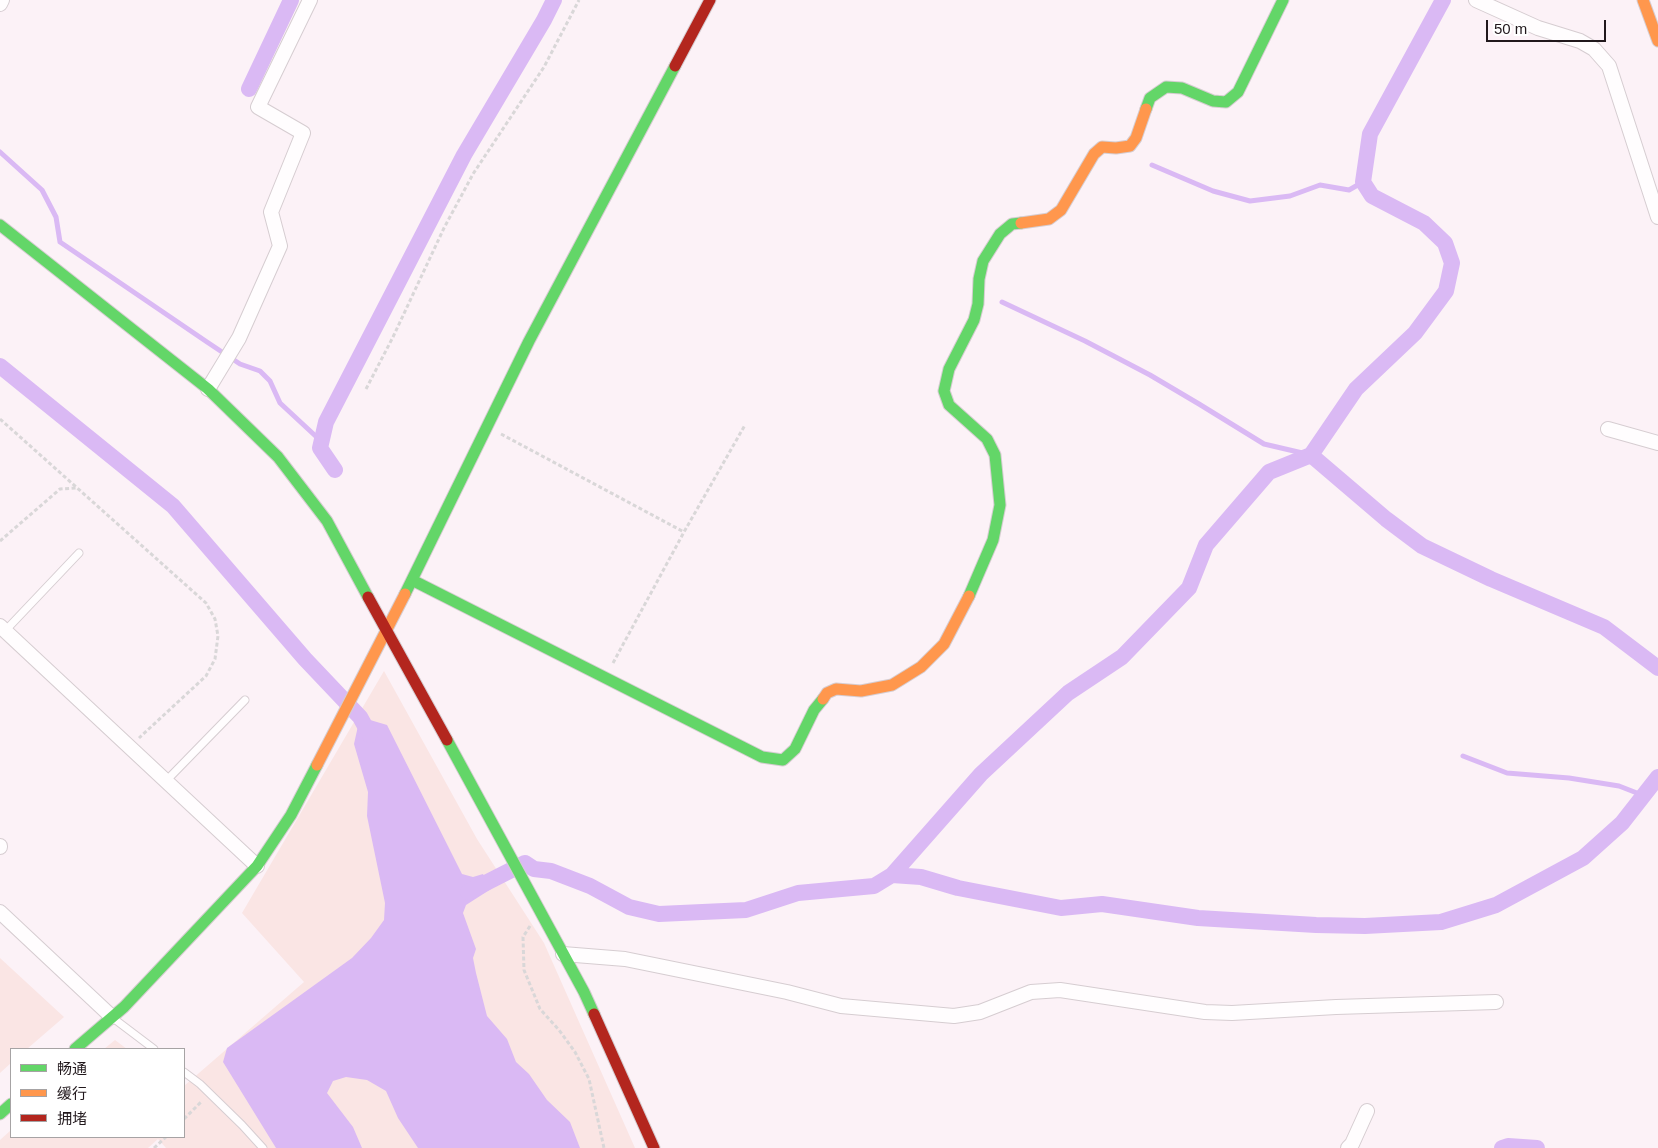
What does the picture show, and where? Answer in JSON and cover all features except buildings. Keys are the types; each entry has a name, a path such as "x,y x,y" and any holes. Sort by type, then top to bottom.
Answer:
{"main road":[{"path":"76,1048 124,1007 257,866 291,815 412,580 529,341 710,0"},
{"path":"412,580 762,757 783,760 794,749 814,710 827,693 836,689 861,691 892,685 921,668 944,644 962,610 993,540 1000,505 995,455 987,438 949,405 944,391 949,369 974,320 978,304 979,279 984,261 1000,234 1012,224 1049,220 1061,210 1094,154 1102,147 1130,146 1136,138 1150,98 1166,88 1182,88 1213,101 1226,102 1238,92 1283,0"},
{"path":"1643,0 1658,41"},
{"path":"0,225 208,389 278,457 326,521 584,992 654,1148"},
{"path":"0,1114 10,1105"}],"street":[{"path":"0,4 2,0"},
{"path":"208,389 239,338 280,246 271,212 302,133 258,107 310,0"},
{"path":"1476,0 1538,28 1580,40 1594,49 1609,66 1658,218"},
{"path":"1608,428 1658,443"},
{"path":"3,628 257,866"},
{"path":"0,912 112,1017"},
{"path":"563,954 624,959 788,992 841,1006 954,1016 980,1012 1031,992 1060,990 1204,1012 1232,1013 1336,1007 1496,1002"},
{"path":"1348,1148 1352,1144 1367,1111"}],"lane":[{"path":"3,628 79,553"},
{"path":"166,782 244,700"},
{"path":"112,1017 153,1048"},
{"path":"185,1073 209,1093 263,1148"}],"path":[{"path":"366,388 393,337 444,228 473,174 544,67 579,0"},
{"path":"0,419 206,603 215,619 218,636 215,659 206,676 129,747"},
{"path":"606,678 684,532 745,425"},
{"path":"487,427 684,532"},
{"path":"0,541 60,489 77,488"},
{"path":"539,911 523,937 524,970 540,1009 560,1030 575,1052 589,1079 604,1148"},
{"path":"185,1118 209,1093"},
{"path":"154,1148 165,1138"}],"shaded area":[{"path":"384,671 477,839 544,943 635,1148 166,1148 158,1139 148,1148 0,1148 0,1140 10,1131 10,1138 185,1138 185,1085 304,982 242,913"},
{"path":"360,717 387,725 462,874 473,877 483,874 491,889 466,905 463,913 476,949 473,958 487,1016 507,1039 516,1062 529,1074 547,1100 570,1122 580,1148 418,1148 398,1118 386,1091 367,1080 346,1077 333,1081 327,1093 353,1127 362,1148 276,1148 223,1062 227,1048 352,958 371,938 384,920 385,903 367,816 368,792 354,744"},
{"path":"0,958 64,1017 28,1048 10,1048 10,1064 0,1073"},
{"path":"115,1040 126,1048 105,1048"}],"waterway":[{"path":"249,89 291,0"},
{"path":"335,470 320,448 326,422 464,155 554,0"},
{"path":"1443,0 1370,134 1363,182 1372,196 1424,223 1445,243 1452,263 1446,291 1415,333 1356,389 1311,455 1386,519 1422,546 1491,579 1604,627 1658,668"},
{"path":"0,152 42,190 56,217 60,242 240,364 260,371 270,381 280,403 322,442"},
{"path":"1152,165 1213,191 1250,201 1290,196 1320,185 1349,190 1363,182"},
{"path":"1002,302 1085,341 1150,375 1264,444 1311,455"},
{"path":"0,366 173,506 305,659 360,717 370,735"},
{"path":"468,892 525,863 534,869 551,871 590,886 629,907 659,914 746,910 798,893 874,886 892,875 981,774 1068,693 1122,657 1189,588 1206,545 1269,472 1311,455"},
{"path":"1463,756 1507,773 1569,778 1619,786 1637,793 1640,800"},
{"path":"892,875 921,877 958,888 1061,908 1102,904 1198,918 1316,925 1365,926 1441,922 1496,905 1583,858 1622,823 1658,777"},
{"path":"1502,1148 1508,1146 1537,1148"}],"traffic: fast":[{"path":"1146,109 1150,98 1166,87 1182,88 1213,101 1226,102 1238,92 1283,0"},
{"path":"405,594 529,341 675,66"},
{"path":"969,596 993,540 1000,505 995,455 987,439 949,405 944,391 949,369 974,320 978,304 979,279 983,261 1000,234 1012,224 1021,223"},
{"path":"0,225 208,389 278,457 327,521 368,597"},
{"path":"412,580 762,757 783,760 795,749 814,710 823,699"},
{"path":"447,740 584,992 594,1014"},
{"path":"76,1048 124,1007 257,866 291,815 317,765"},
{"path":"0,1114 10,1105"}],"traffic: slow":[{"path":"1643,0 1658,41"},
{"path":"1021,223 1049,219 1061,210 1094,154 1102,147 1130,146 1136,138 1146,109"},
{"path":"317,765 405,594"},
{"path":"823,699 827,693 836,689 861,691 892,685 921,667 944,644 969,596"}],"traffic: jam":[{"path":"675,66 710,0"},
{"path":"368,597 447,740"},
{"path":"594,1014 654,1148"}]}
